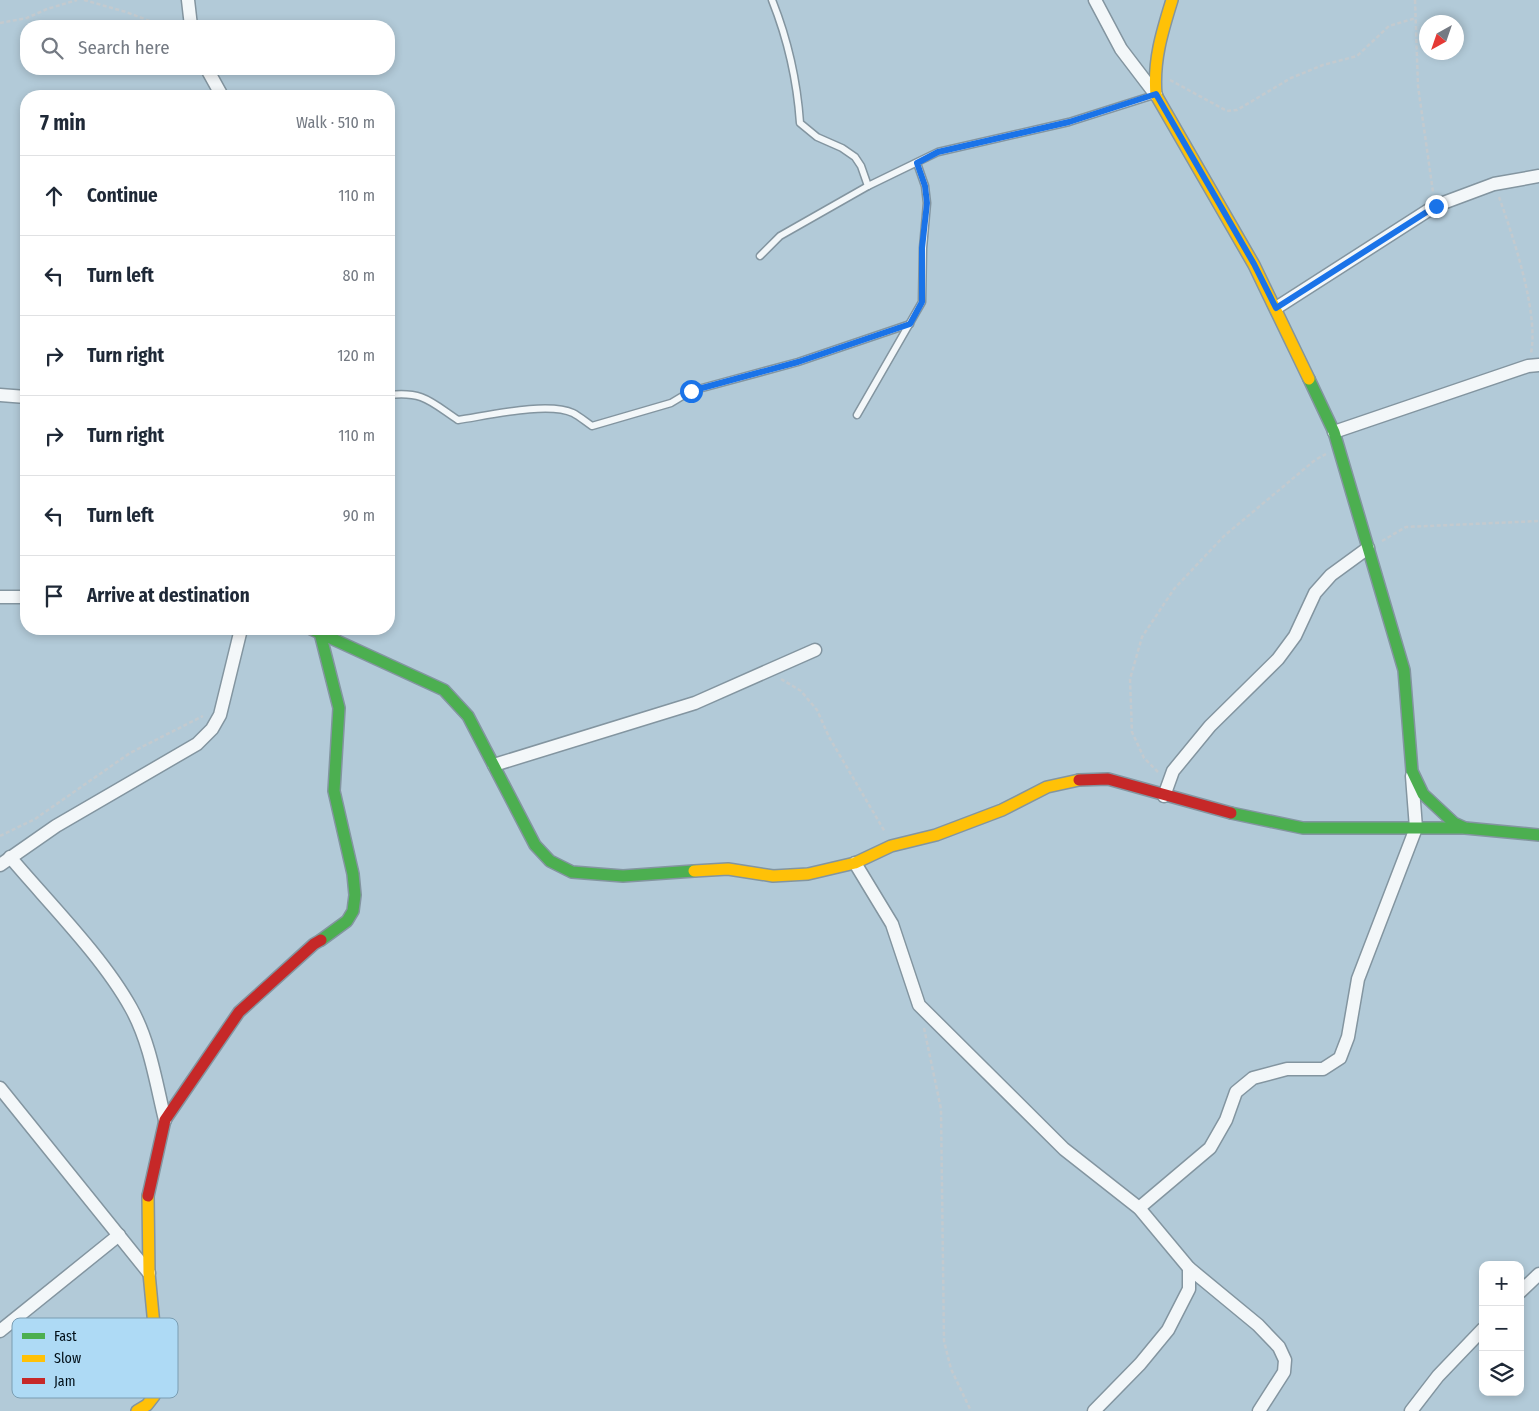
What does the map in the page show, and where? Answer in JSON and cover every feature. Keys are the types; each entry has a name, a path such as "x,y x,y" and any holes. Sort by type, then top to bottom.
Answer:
{"street":[{"path":"188,0 191,20"},
{"path":"1095,0 1121,49 1156,94 1254,264 1334,432 1404,670 1416,828 1358,979 1348,1037 1340,1058 1323,1069 1288,1069 1253,1078 1236,1092 1226,1120 1210,1148 1139,1208"},
{"path":"1156,94 1154,70 1160,36 1172,0"},
{"path":"210,75 219,90"},
{"path":"1276,308 1436,206 1494,184 1539,176"},
{"path":"1334,432 1533,366"},
{"path":"0,395 20,397"},
{"path":"1164,796 1173,771 1210,726 1278,659 1294,636 1315,594 1331,575 1368,548"},
{"path":"0,597 20,597"},
{"path":"165,1120 149,1053 132,1009 113,980 5,861 56,826 197,744 212,729 222,706 240,635"},
{"path":"153,1318 149,1273 148,1192 165,1120 239,1012 314,944 329,936 347,921 353,911 355,895 353,874 334,792 339,708 318,635"},
{"path":"328,635 444,690 468,716 535,845 550,861 572,872 623,876 728,869 773,876 808,874 855,863 891,846 936,835 1002,810 1047,787 1072,780 1108,779 1256,820 1303,828 1465,828 1539,835"},
{"path":"494,765 695,703 815,650"},
{"path":"1412,771 1423,794 1454,823 1465,828"},
{"path":"855,863 892,924 919,1005 1064,1149 1139,1208 1188,1268 1258,1325 1279,1347 1285,1360 1284,1372 1259,1411"},
{"path":"0,1088 149,1273"},
{"path":"16,1318 119,1235"},
{"path":"1102,1409 1168,1330 1190,1289 1188,1268"},
{"path":"1524,1288 1539,1274"},
{"path":"0,1331 12,1321"},
{"path":"1411,1411 1438,1376 1479,1333"},
{"path":"137,1411 147,1405 152,1398"}],"lane":[{"path":"772,0 786,33 798,92 800,122 816,137 842,148 855,157 861,166 868,186"},
{"path":"760,256 780,236 868,186 938,152 1069,122 1156,94"},
{"path":"857,414 922,302 922,248 927,203 925,186 917,163"},
{"path":"395,395 408,393 426,398 458,420 523,410 552,409 572,412 592,426 671,403 691,391 798,362 910,324"}],"path":[{"path":"0,24 27,18 47,9 77,0"},
{"path":"84,0 147,20"},
{"path":"1415,0 1418,86 1436,206"},
{"path":"1154,70 1227,111 1237,110 1291,78 1323,65 1357,56 1389,26 1416,18"},
{"path":"1494,184 1520,255 1535,338 1533,366"},
{"path":"1169,784 1144,758 1132,732 1130,680 1142,637 1174,588 1224,536 1315,460 1338,447"},
{"path":"1368,548 1406,527 1539,521"},
{"path":"764,672 780,678 801,691 817,710 830,737 879,819 891,846"},
{"path":"0,836 35,819 130,753 222,706"},
{"path":"919,1005 941,1109 944,1341 950,1368 970,1411"}],"traffic: fast":[{"path":"1309,379 1334,432 1404,670 1412,771 1423,794 1454,823 1465,828 1539,835"},
{"path":"321,635 339,708 334,791 353,874 355,895 353,911 347,921 321,940"},
{"path":"324,635 444,690 468,716 535,845 550,861 572,872 623,876 694,871"},
{"path":"1231,813 1303,828 1465,828"}],"traffic: slow":[{"path":"1172,0 1157,58 1156,95 1254,265 1309,379"},
{"path":"694,871 728,869 773,876 808,874 855,863 891,846 936,835 1002,810 1047,787 1079,780"},
{"path":"148,1196 149,1273 153,1318"},
{"path":"137,1411 147,1405 152,1398"}],"traffic: jam":[{"path":"1079,780 1108,779 1231,813"},
{"path":"148,1196 165,1120 239,1012 314,944 321,940"}],"route":[{"path":"691,391 798,362 910,324 922,302 924,288 922,248 927,203 925,186 917,163 938,152 1069,122 1156,94 1254,264 1276,308 1436,206"}]}
